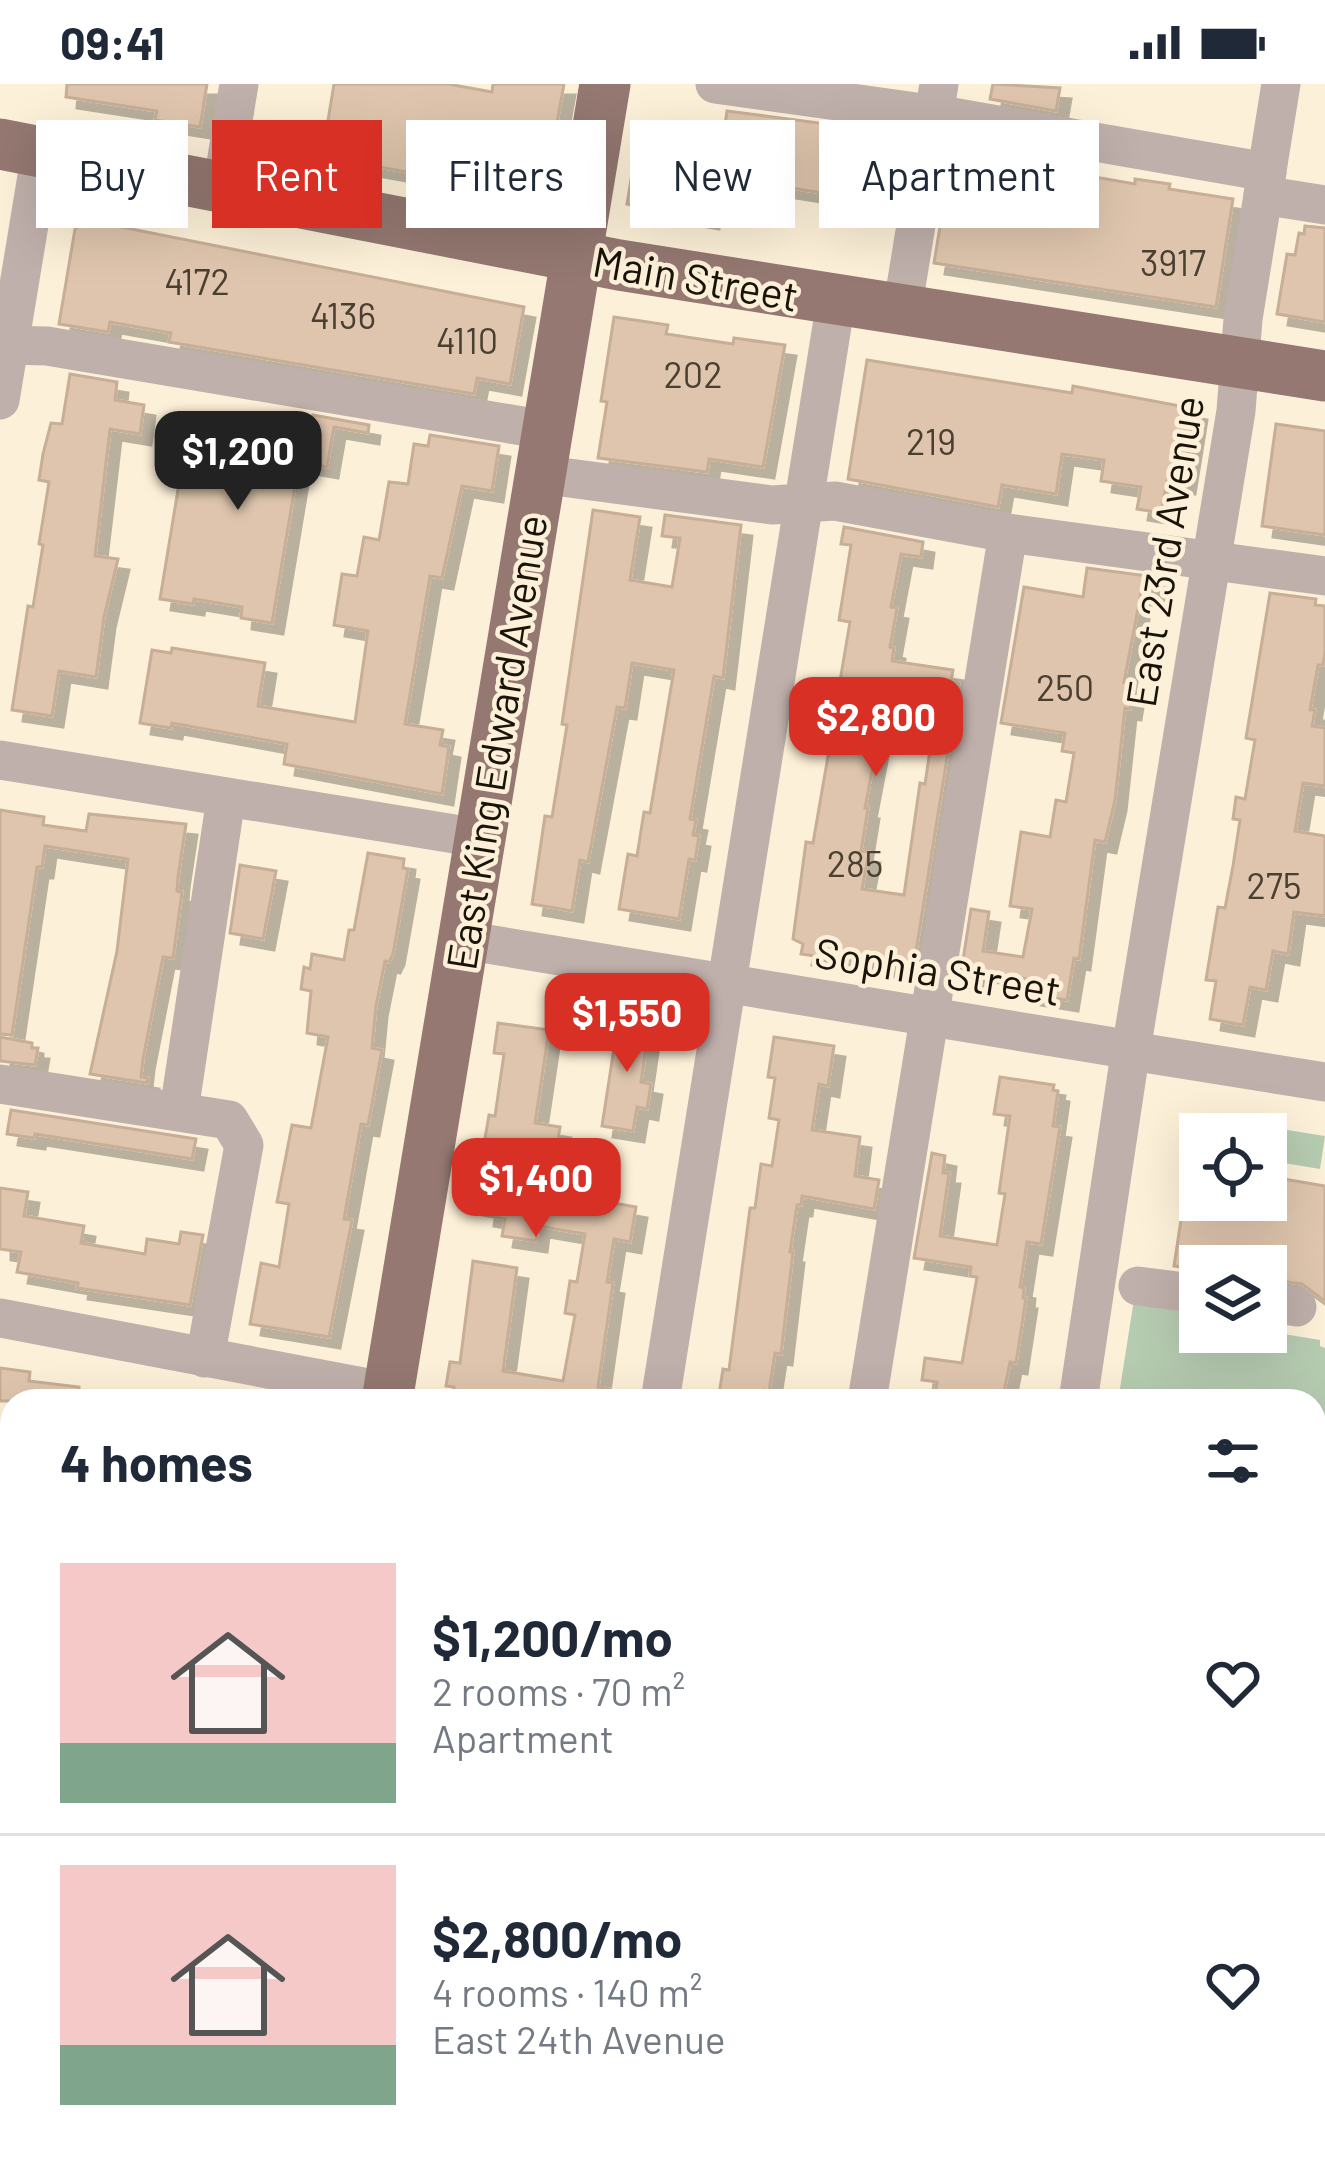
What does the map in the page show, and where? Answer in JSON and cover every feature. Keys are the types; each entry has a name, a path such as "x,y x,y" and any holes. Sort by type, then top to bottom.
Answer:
{"main road":[{"name":"East King Edward Avenue","path":"389,1389 605,84"},
{"name":"Main Street","path":"21,148 212,186"},
{"name":"Main Street","path":"382,219 836,301 1325,376"}],"street":[{"path":"233,120 239,84"},
{"path":"715,84 936,99 1265,183 1325,205"},
{"name":"East 23rd Avenue","path":"1080,1389 1236,411 1239,362 1281,84"},
{"path":"902,311 936,99"},
{"path":"0,400 21,148"},
{"path":"662,1389 836,301"},
{"path":"4,345 47,346 772,505 835,501 1008,533 1325,576"},
{"path":"869,1389 1008,533"},
{"path":"0,760 479,838"},
{"path":"179,1111 226,798"},
{"name":"Sophia Street","path":"463,940 1325,1082"},
{"path":"0,1084 229,1120 244,1145 205,1358"},
{"path":"1138,1286 1179,1291"},
{"path":"0,1318 354,1389"}],"green space":[{"path":"1287,1130 1325,1136 1320,1169 1287,1164"},
{"path":"1135,1293 1179,1300 1179,1353 1287,1353 1287,1334 1320,1340 1325,1348 1325,1389 1120,1389"}],"building":[{"path":"67,84 207,84 200,127 188,125 188,120 155,120 157,111 66,97"},
{"path":"334,84 448,84 492,92 493,84 564,84 557,120 406,120 406,172 382,168 382,120 328,120"},
{"path":"993,84 1060,88 1056,111 990,99"},
{"path":"727,111 819,123 819,192 795,189 795,120 726,120"},
{"path":"1099,178 1170,184 1169,189 1233,199 1216,307 934,263 940,228 1099,228"},
{"path":"1305,226 1325,228 1325,322 1277,314 1287,254 1295,255"},
{"path":"126,228 524,307 510,384 477,378 474,394 169,342 171,333 110,322 108,332 59,324 75,229"},
{"path":"614,317 668,325 666,334 733,344 734,338 785,345 763,467 709,459 707,472 598,458"},
{"path":"867,360 1072,393 1073,386 1196,409 1184,483 1167,481 1161,513 1137,509 1141,487 1101,481 1104,460 1062,454 1056,494 1002,485 998,507 848,479"},
{"path":"70,374 117,382 115,400 144,405 140,434 110,429 95,556 118,559 96,677 59,671 52,716 12,710 43,545 39,544 49,482 39,480 43,454 51,423 62,424"},
{"path":"313,415 369,425 368,433 334,427 327,467 299,462 272,623 241,618 242,607 160,599 189,423 204,426 205,421 310,438"},
{"path":"1276,424 1325,431 1325,535 1262,526"},
{"path":"430,435 499,446 492,491 462,486 442,578 430,576 405,724 443,730 440,745 449,747 442,794 284,764 287,744 172,723 171,728 140,723 152,650 171,653 172,648 265,663 258,706 355,722 368,631 334,625 342,574 357,576 364,537 379,540 389,482 408,484 414,444 428,446"},
{"path":"593,510 640,517 630,580 672,587 680,538 662,536 665,515 741,525 723,678 714,676 690,819 696,820 693,835 699,836 695,860 689,859 679,919 619,909 628,854 637,856 644,812 650,813 674,670 632,663 625,708 617,707 588,862 580,860 572,911 532,904 545,816 552,817 567,725 562,724"},
{"path":"844,527 923,542 921,557 901,554 891,607 897,608 892,661 953,670 951,682 959,683 913,970 801,954 803,944 793,939 806,842 813,843 836,710 829,709 833,686 839,687 850,622 839,620 851,545 841,544","holes":["889,682 939,689 904,895 862,889 869,852 861,851 865,808"]},
{"path":"1087,568 1155,577 1152,595 1141,593 1124,682 1134,684 1130,709 1125,708 1115,800 1105,842 1095,840 1079,959 1074,958 1067,1000 1030,994 1032,980 983,971 981,983 960,979 971,909 989,912 983,951 1023,957 1032,909 1010,906 1021,832 1050,837 1056,800 1066,802 1074,753 1062,751 1065,733 1001,723 1024,587 1083,597"},
{"path":"1270,593 1316,599 1315,605 1325,606 1325,652 1310,710 1315,710 1312,726 1325,728 1325,786 1303,783 1295,831 1325,836 1325,916 1294,912 1288,954 1273,951 1266,990 1250,987 1243,1025 1210,1019 1216,981 1206,980 1218,907 1225,908 1233,866 1240,820 1233,819 1236,797 1245,799 1255,740 1246,738"},
{"path":"0,810 44,817 43,825 86,831 89,814 186,824 173,958 163,957 143,1059 141,1077 148,1078 147,1083 90,1074 117,951 128,859 45,846 42,867 37,867 12,1035 0,1034"},
{"path":"368,853 404,859 403,868 408,869 393,954 385,961 376,1006 372,1048 382,1050 368,1125 361,1124 344,1219 352,1220 329,1337 250,1324 261,1263 279,1267 289,1204 277,1202 292,1125 311,1128 328,1037 307,1033 311,991 301,989 304,967 310,969 312,954 344,960"},
{"path":"240,865 276,871 263,939 230,933"},
{"path":"619,1016 650,1021 641,1082 651,1084 647,1109 637,1107 633,1131 602,1126"},
{"path":"498,1023 549,1030 535,1123 560,1127 555,1158 591,1164 585,1198 636,1207 630,1242 614,1239 607,1282 613,1283 598,1387 610,1389 446,1386 450,1362 460,1363 473,1261 517,1268 503,1371 563,1381 575,1315 565,1313 570,1281 577,1282 585,1234 538,1226 536,1241 502,1236 505,1219 483,1215 494,1146 484,1144 489,1115 495,1116 504,1054 494,1053"},
{"path":"0,1037 32,1043 32,1048 38,1048 35,1065 0,1061"},
{"path":"774,1037 834,1046 828,1086 819,1084 812,1130 860,1137 855,1176 879,1180 874,1209 802,1196 790,1252 781,1354 775,1353 769,1389 720,1389 723,1369 729,1370 750,1208 755,1208 761,1164 772,1166 779,1120 769,1118 775,1078 768,1077"},
{"path":"1000,1077 1054,1085 1053,1090 1058,1091 1053,1126 1060,1127 1041,1244 1027,1242 1020,1287 1026,1298 1016,1363 1010,1362 1004,1389 936,1389 937,1382 922,1380 925,1358 962,1363 977,1277 970,1276 971,1267 914,1258 932,1153 945,1156 943,1173 949,1173 940,1236 997,1245 1010,1116 994,1114"},
{"path":"11,1110 196,1139 192,1159 35,1134 34,1138 7,1134"},
{"path":"1287,1180 1325,1186 1325,1301 1302,1284 1287,1282 1287,1245 1179,1245 1179,1267 1174,1266 1181,1221 1287,1221"},
{"path":"0,1188 28,1192 24,1216 84,1226 81,1243 145,1254 147,1239 179,1244 181,1232 203,1235 190,1305 77,1288 78,1283 17,1272 21,1252 0,1249"},
{"path":"0,1368 30,1372 29,1381 79,1387 79,1389 0,1389"}]}
